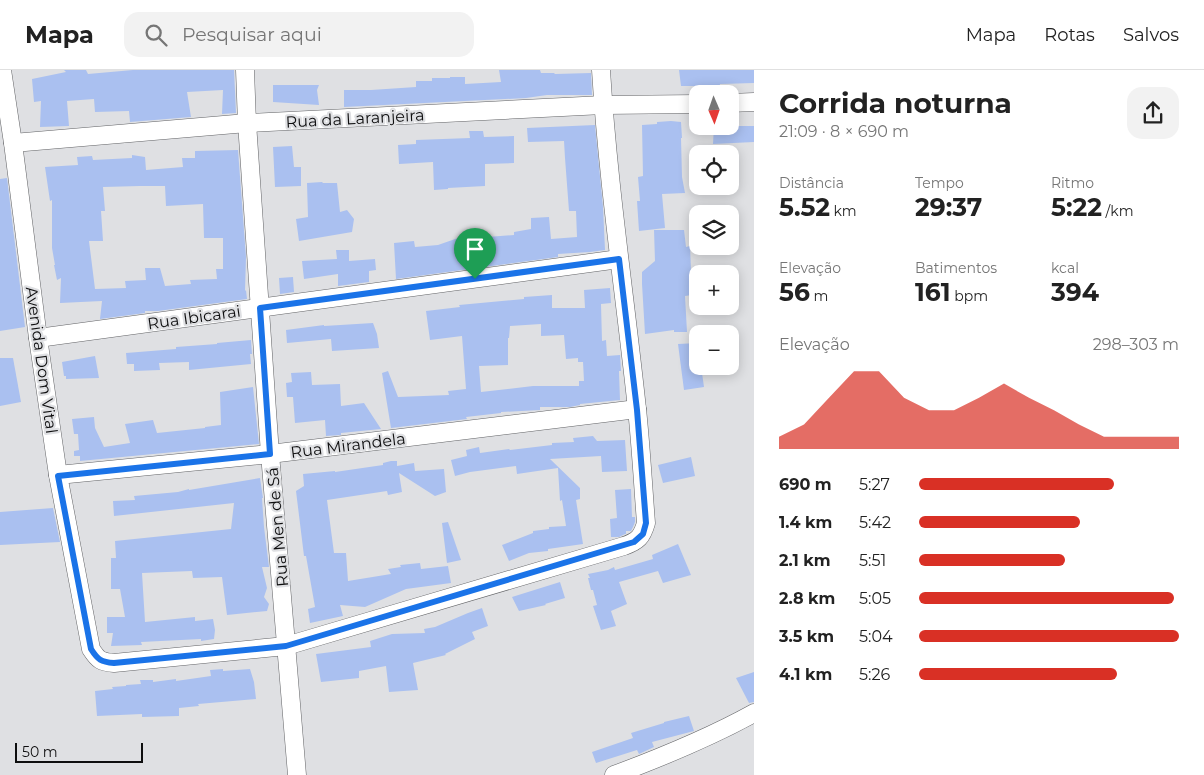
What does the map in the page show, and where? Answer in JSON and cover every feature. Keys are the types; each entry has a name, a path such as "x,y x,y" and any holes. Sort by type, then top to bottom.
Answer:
{"street":[{"name":"Avenida Dom Vital","path":"2,70 58,476 91,649 102,662 114,663 286,646"},
{"name":"Rua Men de Sá","path":"245,70 270,454 297,775"},
{"path":"286,646 634,542 643,534 646,523 637,410 619,259 601,70"},
{"path":"739,103 754,102"},
{"name":"Rua da Laranjeira","path":"13,143 247,123 603,105 689,104"},
{"name":"Rua Ibicarai","path":"38,338 619,259"},
{"name":"Rua Mirandela","path":"58,476 270,454 637,410"},
{"path":"614,775 672,753 727,728 754,713"}],"building":[{"path":"64,70 86,70 88,74 133,70 234,70 236,113 222,114 223,90 187,92 191,117 130,122 129,111 95,112 94,99 67,101 69,126 40,127 41,101 34,102 32,79 66,72"},
{"path":"499,70 540,70 541,73 555,74 591,73 592,95 547,95 526,98 344,107 344,90 416,87 416,81 432,81 432,78 450,77 465,77 465,84 501,82"},
{"path":"679,70 754,70 754,83 681,86"},
{"path":"273,85 319,85 317,90 319,105 273,102"},
{"path":"671,121 681,122 682,177 685,193 662,194 665,228 639,231 637,201 640,201 638,177 643,176 642,125"},
{"path":"595,125 605,250 558,254 558,257 396,279 394,243 414,241 415,247 438,245 458,238 460,242 486,236 514,235 514,232 531,229 531,218 549,217 551,239 577,237 576,211 569,211 564,141 528,142 527,128"},
{"path":"739,126 754,126 754,142 713,144 714,135 739,135"},
{"path":"469,131 483,131 484,137 514,136 514,163 485,164 485,186 434,190 433,162 399,164 398,145 416,144 416,140 470,138"},
{"path":"292,146 294,167 301,167 301,186 275,187 273,147"},
{"path":"238,150 246,257 245,291 247,299 158,311 145,311 145,313 100,319 102,301 60,303 61,278 57,280 54,265 52,200 50,201 45,167 78,165 77,157 92,156 93,160 132,158 132,155 145,157 146,170 183,167 182,158 195,158 195,151","holes":["165,186 166,206 203,204 204,238 223,238 223,269 216,269 217,279 190,280 191,284 165,286 160,268 145,268 146,280 125,281 126,288 95,289 89,241 103,241 101,211 105,211 103,187"]},
{"path":"7,178 25,327 0,331 0,179"},
{"path":"307,183 337,183 340,212 347,210 354,219 352,232 299,241 296,219 308,217"},
{"path":"654,230 684,230 686,247 689,246 691,265 689,265 689,295 685,296 687,332 674,332 674,330 645,334 642,272 655,261"},
{"path":"336,250 349,250 349,261 375,259 376,270 369,271 369,282 338,286 338,274 304,279 302,261 337,259"},
{"path":"293,277 294,292 280,294 279,278"},
{"path":"610,288 611,303 601,304 602,341 606,340 607,356 620,355 620,400 580,404 570,407 540,407 540,410 501,412 466,417 467,419 391,428 382,373 388,371 398,397 449,395 448,391 466,389 462,336 430,340 426,311 460,307 459,305 552,295 552,308 585,308 584,290","holes":["541,324 541,336 564,335 566,359 578,358 578,362 583,362 584,381 579,381 579,386 533,386 481,392 479,366 508,365 510,326"]},
{"path":"373,323 379,348 332,351 331,339 287,343 286,330 324,325"},
{"path":"251,340 251,364 189,370 189,362 159,363 160,370 134,371 134,364 127,364 126,353"},
{"path":"689,343 689,375 702,375 704,387 684,390 678,344"},
{"path":"95,356 99,378 66,379 62,362"},
{"path":"0,358 13,358 21,402 0,406"},
{"path":"311,372 312,385 340,384 341,406 364,403 381,429 326,436 325,420 295,423 293,397 287,397 286,383 292,382 291,373"},
{"path":"253,387 259,444 80,461 80,456 74,456 74,451 79,450 78,434 74,434 72,419 94,417 95,428 104,447 130,443 125,424 153,420 157,433 221,425 220,392"},
{"path":"593,436 597,441 625,440 627,471 602,472 601,456 550,459 580,488 580,499 576,500 583,544 529,553 509,561 502,545 533,533 533,531 549,529 549,527 566,526 562,500 560,501 558,468 517,474 516,466 470,472 455,476 451,460 467,456 466,450 479,447 480,453 552,445 552,443 574,442 573,438"},
{"path":"691,457 695,476 663,483 658,465"},
{"path":"397,461 397,466 414,463 415,471 444,469 446,492 435,496 399,473 402,492 388,495 387,491 327,500 334,553 346,553 348,581 391,574 388,569 401,567 400,565 420,563 421,569 448,566 451,583 406,589 365,607 340,605 343,616 310,623 308,609 315,607 306,556 304,556 296,491 304,486 303,474 335,472 383,465 383,463"},
{"path":"260,478 269,567 262,567 267,588 264,597 269,604 267,611 227,615 222,577 193,578 192,571 142,573 145,622 195,617 195,621 213,619 214,639 141,642 142,645 111,646 113,633 107,633 107,617 125,617 120,589 111,589 111,558 116,558 115,541 231,529 234,503 114,516 113,501 135,500 134,496 178,492"},
{"path":"631,489 632,517 635,517 633,527 631,531 626,531 626,534 619,537 611,537 610,519 617,518 615,490"},
{"path":"53,508 60,542 0,545 0,512"},
{"path":"448,522 461,560 447,563 442,523"},
{"path":"678,544 691,575 663,583 658,571 619,582 627,604 611,611 616,626 601,630 593,606 597,605 593,590 591,590 588,574 614,567 615,570 653,559 652,555"},
{"path":"560,582 565,598 546,605 519,611 512,597"},
{"path":"482,608 488,626 472,632 475,639 446,655 413,663 418,690 389,692 386,666 359,671 359,678 321,682 316,654 371,647 370,641 392,634 425,633 424,629 435,627"},
{"path":"223,669 223,671 250,669 256,699 198,704 199,706 179,708 179,716 142,717 142,714 97,716 95,691 141,684 140,680 153,680 153,682 176,679 176,681 211,676 210,670"},
{"path":"754,672 754,702 749,703 736,678"},
{"path":"689,716 694,731 652,742 654,747 639,754 637,750 596,763 592,752 633,738 631,733"}],"route":[{"path":"619,259 637,410 646,523 643,534 634,542 624,546 286,646 114,663 102,662 95,656 91,649 58,476 270,454 260,308 475,279 619,259"}]}
